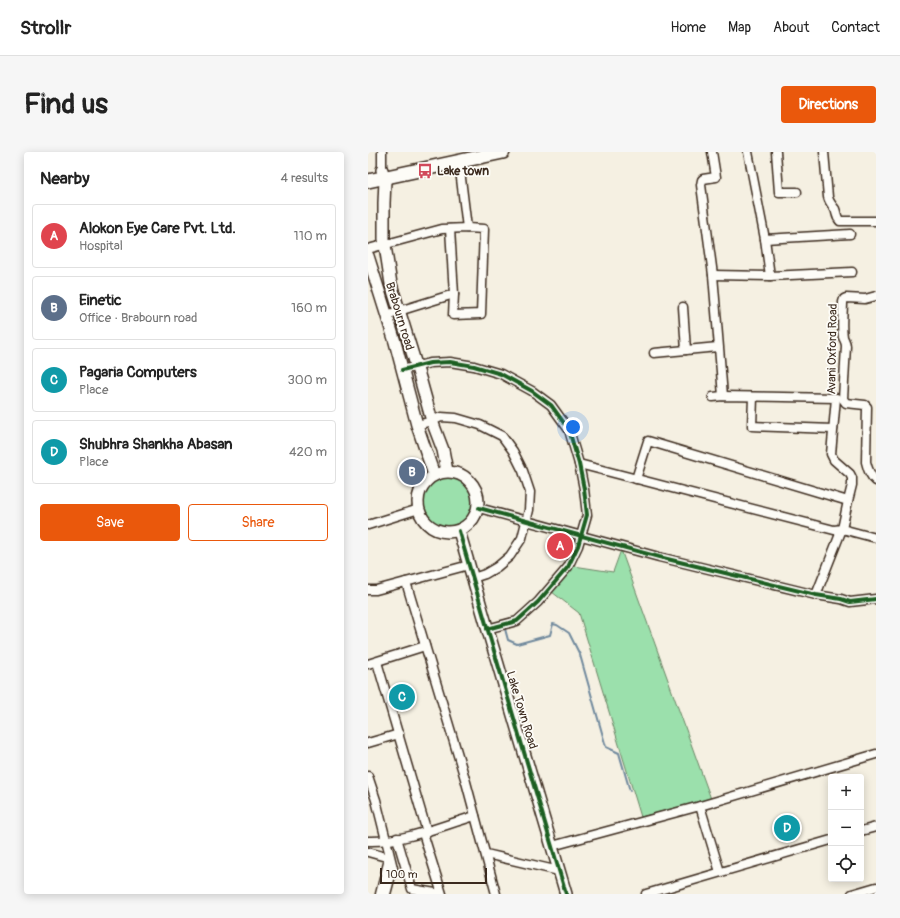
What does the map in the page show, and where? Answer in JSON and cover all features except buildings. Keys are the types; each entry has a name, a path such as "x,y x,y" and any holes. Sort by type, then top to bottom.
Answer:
{"main road":[{"path":"368,181 383,174 461,157 502,152"},
{"path":"368,173 383,174"}],"street":[{"path":"382,152 385,245 391,284 417,366 447,471"},
{"path":"712,152 716,177 703,179 701,185 713,275 718,347 724,396"},
{"path":"748,152 765,239 770,276"},
{"path":"776,152 779,192 797,192"},
{"path":"824,152 829,202 834,209 838,220 876,221"},
{"path":"461,157 467,228"},
{"path":"368,250 442,230 450,229 467,228 484,229 480,314 453,315 454,294 450,229"},
{"path":"765,239 850,234"},
{"name":"Brabourn road","path":"368,256 372,286 386,315 417,425 434,475"},
{"path":"713,275 770,276 852,272"},
{"path":"386,315 454,294"},
{"name":"Avani Oxford Road","path":"876,296 865,299 846,298 843,302 843,338 846,342 843,399 846,403 865,405 867,407 866,462 868,471 876,481"},
{"path":"683,307 686,350"},
{"path":"654,354 718,347"},
{"path":"402,370 430,363 450,362 474,366 501,374 532,391 551,405 569,430 579,464 584,489 586,515 582,536 578,546 568,567 538,602 517,621 487,629"},
{"path":"713,397 836,398 831,454 834,460 850,474 852,478 852,485 842,529 816,595"},
{"path":"754,397 752,426 833,429"},
{"path":"417,425 440,417 456,418 480,425 502,436 513,451 523,471 530,492 529,510 522,538 510,556 485,574 473,578"},
{"path":"636,479 648,441 848,501"},
{"path":"579,464 834,530 842,529 876,538"},
{"path":"447,471 458,473 468,478 472,482 479,497 479,508 475,518 468,525 459,530 442,532 434,529 424,520 419,509 419,493 422,486 434,475 447,471"},
{"path":"479,508 659,557 816,595 850,602 876,599"},
{"path":"368,525 419,509"},
{"name":"Lake Town Road","path":"459,530 566,894"},
{"path":"368,590 376,590 469,565"},
{"path":"406,582 466,782 496,894"},
{"path":"368,664 425,646"},
{"path":"377,662 441,894 412,889 397,838"},
{"path":"368,743 398,734"},
{"path":"552,846 700,806 876,754"},
{"path":"368,776 372,800 386,840 393,868 386,894"},
{"path":"700,806 720,872"},
{"path":"368,841 386,840 425,833 475,816"},
{"path":"864,830 876,827"},
{"path":"646,894 828,841"},
{"path":"368,852 386,857 388,859 380,894"},
{"path":"486,854 559,871"},
{"path":"852,894 876,887"}],"green space":[{"path":"452,474 463,479 473,496 472,509 468,521 447,527 435,523 427,515 423,507 423,497 430,482 442,475"},
{"path":"621,550 711,799 641,817 579,613 552,592 574,566 613,572"}],"waterway":[{"path":"505,629 508,640 517,644 550,635 553,624 569,633 580,655 606,747 619,753 630,791"}],"cycle path":[{"path":"402,370 430,363 450,362 474,366 501,374 532,391 551,405 569,430 579,464 587,515 578,546 568,567 538,602 517,621 487,629"},
{"path":"479,508 659,557 816,595 850,602 876,599"},
{"path":"459,531 566,894"}],"place":[{"name":"Lake town","path":"425,171"},
{"name":"Einetic","path":"412,472"},
{"name":"Alokon Eye Care Pvt. Ltd.","path":"560,546"},
{"name":"Pagaria Computers","path":"402,697"},
{"name":"Shubhra Shankha Abasan","path":"787,828"}]}
